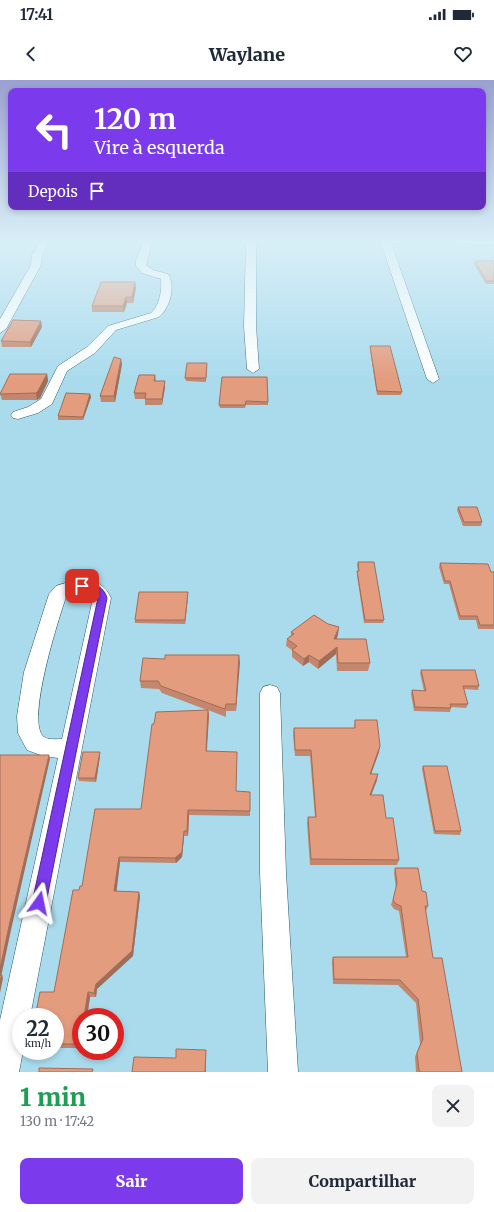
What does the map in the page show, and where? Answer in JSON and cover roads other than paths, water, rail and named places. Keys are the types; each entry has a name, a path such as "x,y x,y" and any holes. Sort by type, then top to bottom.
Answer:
{"street":[{"path":"0,329 24,286"},
{"path":"18,415 33,410 48,401 62,369 91,350 112,328 155,315 159,312 163,306 168,286"},
{"path":"250,286 250,326 254,369"},
{"path":"402,286 433,379"},
{"path":"4,1072 71,749 102,598 101,592 94,588 82,586 69,587 58,594 40,652 27,710 28,734 34,743 42,746 71,749"},
{"path":"270,692 274,873 283,1072"}]}
